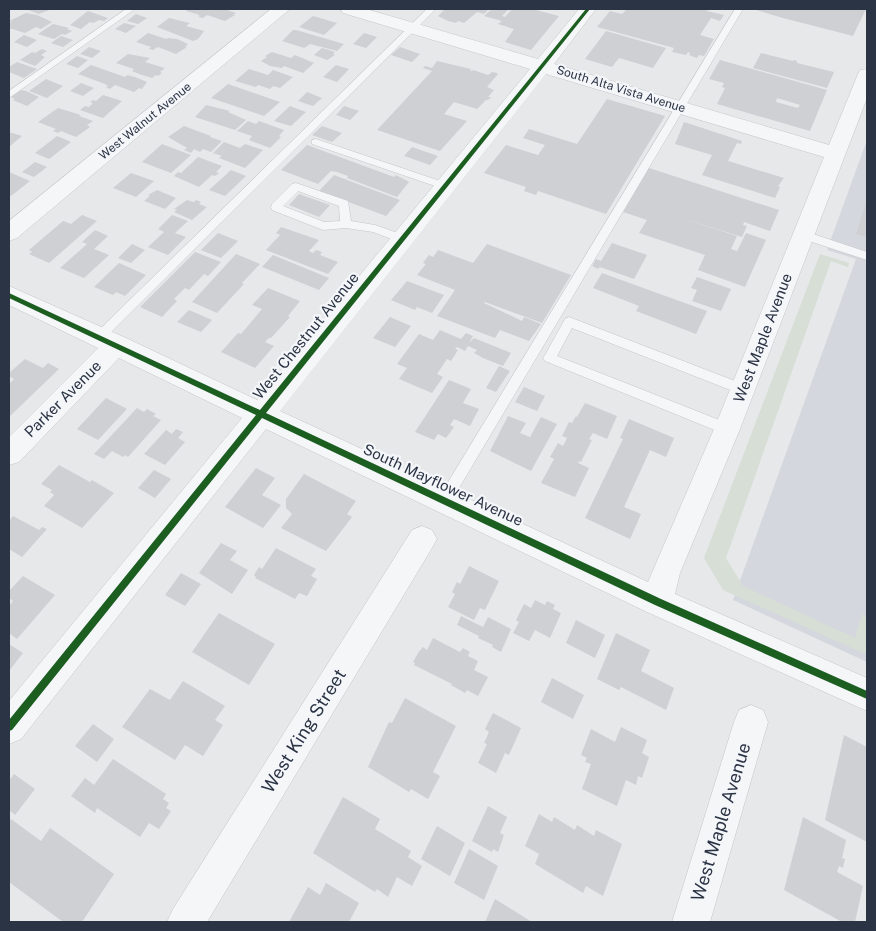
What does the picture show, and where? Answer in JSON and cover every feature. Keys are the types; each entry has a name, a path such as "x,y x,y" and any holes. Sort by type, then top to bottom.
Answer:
{"street":[{"name":"West Walnut Avenue","path":"9,233 281,9"},
{"name":"South Alta Vista Avenue","path":"349,9 836,154"},
{"name":"West Chestnut Avenue","path":"9,727 588,9"},
{"name":"West Maple Avenue","path":"658,602 665,573 743,390 867,74"},
{"name":"South Mayflower Avenue","path":"9,295 658,602 867,695"},
{"name":"Parker Avenue","path":"9,454 108,341"},
{"name":"West King Street","path":"186,922 422,539"},
{"name":"West Maple Avenue","path":"691,922 751,722"}],"lane":[{"path":"9,95 131,9"},
{"path":"108,341 432,9"},
{"path":"444,501 739,9"},
{"path":"316,142 445,186"},
{"path":"346,224 344,204 296,186 276,207 323,226 346,224 375,230 402,239"},
{"path":"804,235 867,256"},
{"path":"727,429 549,358 568,322 743,390"}],"shaded area":[{"path":"867,140 867,662 733,600 856,259 827,250"},
{"path":"820,254 849,263 848,267 831,261 726,558 743,586 855,638 862,614 867,616 867,655 723,590 704,558"}],"building":[{"path":"52,9 39,14 28,10"},
{"path":"189,9 224,9 236,13 225,21 207,15 203,18 198,17 200,16 197,14 186,11"},
{"path":"448,9 489,9 484,14 477,12 464,23 458,21 456,23 438,16"},
{"path":"492,9 509,9 502,16 505,17 512,9 532,9 559,16 531,50 505,42 514,29 498,24 502,21 484,16"},
{"path":"627,9 708,9 707,11 724,15 720,21 711,18 700,35 714,39 704,56 699,55 697,58 689,55 690,53 688,52 686,55 672,52 674,48 597,27 610,11 622,14"},
{"path":"757,9 866,9 853,36 783,18"},
{"path":"88,11 108,18 104,21 90,22 81,29 70,25"},
{"path":"26,13 37,15 52,22 41,29 36,27 25,33 9,28 9,23 12,22 9,21"},
{"path":"136,14 147,18 138,24 127,21"},
{"path":"313,16 337,23 324,35 299,27"},
{"path":"169,18 190,23 186,26 204,31 198,39 193,41 157,27"},
{"path":"124,23 136,26 126,33 115,29"},
{"path":"53,24 69,28 67,29 72,31 54,39 38,34"},
{"path":"293,30 344,44 337,51 310,44 304,48 282,41"},
{"path":"606,31 666,48 653,68 619,58 612,67 585,59"},
{"path":"148,33 166,39 177,39 188,44 185,47 187,47 176,54 158,47 153,50 149,49 151,47 136,42"},
{"path":"364,33 377,37 366,48 353,44"},
{"path":"24,35 37,40 27,47 14,42"},
{"path":"61,36 73,40 63,47 51,43"},
{"path":"89,47 101,51 92,58 80,54"},
{"path":"400,47 420,54 412,62 391,55"},
{"path":"322,48 335,52 333,54 335,55 327,60 314,55"},
{"path":"42,49 47,51 41,55 45,57 35,66 20,60 32,52 35,53"},
{"path":"272,52 291,58 295,55 314,63 303,73 284,66 282,68 270,66 261,61"},
{"path":"761,53 794,60 797,63 834,72 827,88 753,68"},
{"path":"128,54 150,58 145,62 165,68 160,72 162,73 152,78 116,63"},
{"path":"77,56 88,60 78,68 66,64"},
{"path":"720,60 827,90 810,131 717,104 725,88 722,87 724,83 709,79","holes":["777,98 800,105 798,108 776,102"]},
{"path":"437,61 488,75 492,72 497,73 487,87 494,90 488,97 491,97 477,109 454,102 444,114 467,121 440,151 377,130 432,71 423,68 425,66 432,68"},
{"path":"17,62 37,69 24,78 9,72 9,67"},
{"path":"91,65 125,77 127,75 147,82 142,89 139,88 134,92 115,85 110,89 105,84 78,74"},
{"path":"336,65 349,69 337,82 323,77"},
{"path":"249,69 268,75 273,70 293,77 280,88 273,86 270,89 235,81"},
{"path":"46,79 63,86 47,98 29,91"},
{"path":"81,83 94,88 83,96 70,91"},
{"path":"228,84 280,102 264,116 211,98"},
{"path":"21,90 39,97 27,106 13,100 15,99 11,97"},
{"path":"307,92 322,98 313,106 298,101"},
{"path":"103,95 122,101 103,118 80,110 85,106 89,107 93,103 90,102 96,101"},
{"path":"607,99 665,116 606,214 538,191 536,195 524,191 526,187 484,173 506,145 538,155 545,145 523,138 529,129 577,144"},
{"path":"206,105 230,111 228,112 246,120 235,130 195,117"},
{"path":"290,106 306,112 291,126 274,121"},
{"path":"344,106 359,111 350,120 336,115"},
{"path":"58,108 93,121 87,125 90,127 76,137 61,131 58,133 53,131 56,129 38,122"},
{"path":"248,121 256,124 259,121 284,130 279,136 281,137 270,148 249,140 252,136 237,131"},
{"path":"684,122 742,141 741,144 737,143 728,161 784,178 778,186 780,187 775,198 702,175 712,155 675,144"},
{"path":"184,126 222,141 211,152 203,149 200,152 194,149 191,153 184,150 187,148 168,137"},
{"path":"322,126 342,133 332,142 312,135"},
{"path":"9,132 22,136 9,147"},
{"path":"57,136 71,142 49,159 35,153"},
{"path":"224,142 240,148 245,144 263,150 245,168 219,158 222,156 213,153"},
{"path":"162,144 191,155 171,173 142,162"},
{"path":"307,145 394,177 396,175 409,182 397,197 347,178 348,176 337,172 331,171 318,184 281,170"},
{"path":"412,147 438,156 430,165 404,156"},
{"path":"198,157 222,166 216,172 219,173 215,176 212,175 199,187 174,176 178,172 181,173"},
{"path":"35,162 47,167 34,177 22,172"},
{"path":"649,168 779,210 770,231 744,222 743,225 747,226 742,237 676,216 737,236 731,249 737,251 746,233 766,240 745,287 698,270 705,255 639,233 647,220 623,212"},
{"path":"231,170 246,176 225,196 209,190"},
{"path":"9,172 30,181 11,196 9,195"},
{"path":"131,173 154,181 136,197 113,188"},
{"path":"334,175 400,200 386,216 319,191"},
{"path":"157,190 176,198 165,209 144,201 150,196 148,195"},
{"path":"299,194 330,205 319,217 289,205"},
{"path":"187,200 194,202 196,200 201,202 199,204 207,207 192,220 174,212 177,210 174,209"},
{"path":"867,200 867,237 856,234"},
{"path":"82,215 97,221 49,263 29,254 32,252 29,250 63,221 71,224"},
{"path":"172,215 188,221 175,233 186,237 168,255 148,247 164,232 158,229"},
{"path":"281,227 319,240 309,251 313,253 316,250 322,252 320,255 338,262 328,274 266,250 280,235 276,233"},
{"path":"95,230 108,236 94,249 109,255 84,278 60,268 87,244 82,242"},
{"path":"218,233 238,241 221,258 201,250"},
{"path":"612,243 647,255 634,279 592,266 596,259 601,261"},
{"path":"132,244 145,250 131,263 118,258"},
{"path":"487,244 571,275 542,323 484,303 522,321 524,317 541,324 529,341 500,330 495,338 437,316 455,290 417,275 426,264 423,263 429,255 433,257 438,250 473,263"},
{"path":"195,252 221,262 208,276 204,274 189,290 185,288 174,299 177,301 162,317 140,307"},
{"path":"236,254 260,264 242,283 244,284 217,313 192,302"},
{"path":"273,255 329,278 319,290 262,267"},
{"path":"119,263 146,275 125,296 116,292 113,295 94,287"},
{"path":"602,273 707,311 696,334 636,311 639,306 593,288"},
{"path":"697,277 731,289 721,311 692,301 697,290 691,288"},
{"path":"407,281 444,295 432,313 417,307 415,310 391,300"},
{"path":"268,288 300,301 288,316 290,317 265,342 274,346 255,368 221,352 238,333 241,334 262,309 252,305"},
{"path":"189,310 212,320 201,332 177,322"},
{"path":"390,317 411,326 395,347 373,338"},
{"path":"440,330 461,339 466,333 473,336 469,343 474,338 511,353 503,366 474,353 477,350 468,346 465,351 457,347 455,349 458,350 451,361 447,359 437,374 443,377 432,393 399,379 407,368 397,364 419,334 433,340"},
{"path":"25,359 43,368 48,363 59,369 9,417 9,384 14,379 9,376 9,373"},
{"path":"499,366 510,371 496,392 486,388"},
{"path":"449,380 471,389 463,403 479,409 470,426 454,419 450,425 454,427 446,438 438,434 434,440 415,432"},
{"path":"524,387 545,396 537,411 515,402"},
{"path":"106,398 127,409 98,440 77,429"},
{"path":"585,403 617,416 607,439 593,433 589,439 592,440 581,462 579,461 578,463 589,468 575,497 541,483 554,459 550,457 558,443 563,446 567,438 562,436 569,422 572,423"},
{"path":"137,408 144,412 147,409 156,414 153,416 161,420 128,457 125,455 123,457 112,451 104,459 94,454"},
{"path":"508,416 526,423 520,433 530,437 541,417 557,424 531,471 490,451"},
{"path":"629,419 674,438 666,457 650,450 624,507 641,514 630,539 585,518 623,439 620,438"},
{"path":"176,429 183,432 178,438 185,442 165,465 144,454 166,430 172,434"},
{"path":"59,465 90,482 92,480 114,493 82,528 44,506 54,495 50,492 52,490 41,484"},
{"path":"256,468 275,478 262,495 281,505 263,528 225,507"},
{"path":"154,470 171,479 155,498 138,488"},
{"path":"304,474 356,501 347,514 352,517 326,551 281,528 292,514 286,508 286,499"},
{"path":"13,516 39,530 42,527 47,529 22,557 9,549 9,521"},
{"path":"221,543 237,551 230,560 248,570 232,594 199,573"},
{"path":"276,548 316,569 311,576 317,579 307,596 299,593 295,599 255,578 254,575 259,567 262,569"},
{"path":"469,566 499,581 485,610 480,608 474,620 448,607 455,594 452,592 457,582 460,584"},
{"path":"181,573 201,584 185,606 165,595"},
{"path":"23,576 55,595 17,639 9,633 9,606 13,601 9,598 9,591"},
{"path":"535,600 545,605 547,601 555,605 553,609 561,613 550,638 535,630 529,641 513,633 519,622 516,620 524,604 531,608"},
{"path":"219,613 275,644 249,685 192,652"},
{"path":"461,616 483,627 488,617 511,629 501,652 492,647 493,645 478,638 479,636 457,625"},
{"path":"576,620 605,635 595,658 566,643"},
{"path":"616,633 650,650 641,671 674,688 666,710 621,687 619,690 597,679"},
{"path":"433,638 460,652 463,648 470,652 468,656 478,661 474,670 488,677 478,696 467,690 465,693 452,684 414,665 415,663 413,662 418,653 423,647 427,650"},
{"path":"9,644 23,653 9,671"},
{"path":"552,678 584,695 573,719 541,702"},
{"path":"183,681 225,706 215,720 223,725 203,756 185,745 175,760 122,727 150,689 170,700"},
{"path":"405,698 456,726 433,772 440,776 428,799 411,789 409,792 368,767 389,722 392,723"},
{"path":"493,713 521,728 509,755 505,753 496,773 478,763 487,744 484,743 489,732 485,729"},
{"path":"93,724 114,739 97,762 75,746"},
{"path":"621,727 647,740 642,753 649,757 642,778 638,776 636,785 626,780 617,806 582,789 591,764 585,762 587,758 581,755 591,729 615,742"},
{"path":"844,735 867,747 867,842 825,820"},
{"path":"113,759 166,794 163,799 169,803 166,808 171,811 159,829 149,823 140,837 97,808 95,813 71,796 85,778 94,785"},
{"path":"14,774 35,789 15,815 9,810 9,781"},
{"path":"343,797 380,819 375,829 411,851 408,857 422,866 412,886 397,877 388,897 377,889 375,892 313,853"},
{"path":"488,806 507,817 500,833 504,835 498,852 493,849 492,852 472,841"},
{"path":"539,814 552,822 554,817 575,830 577,825 594,836 596,830 622,844 603,896 586,886 583,893 535,864 539,854 525,846"},
{"path":"803,817 846,840 842,858 845,859 843,868 839,866 837,872 863,886 855,922 842,922 784,890"},
{"path":"11,819 41,841 50,828 114,874 82,922 63,922 9,882 9,823"},
{"path":"437,826 465,843 450,876 421,859"},
{"path":"469,849 498,866 484,900 454,883"},
{"path":"326,883 359,903 349,922 289,922 308,887 320,895"},
{"path":"495,899 532,922 485,922"}],"cycle path":[{"path":"9,727 588,9"},
{"path":"9,295 658,602 867,695"}]}
